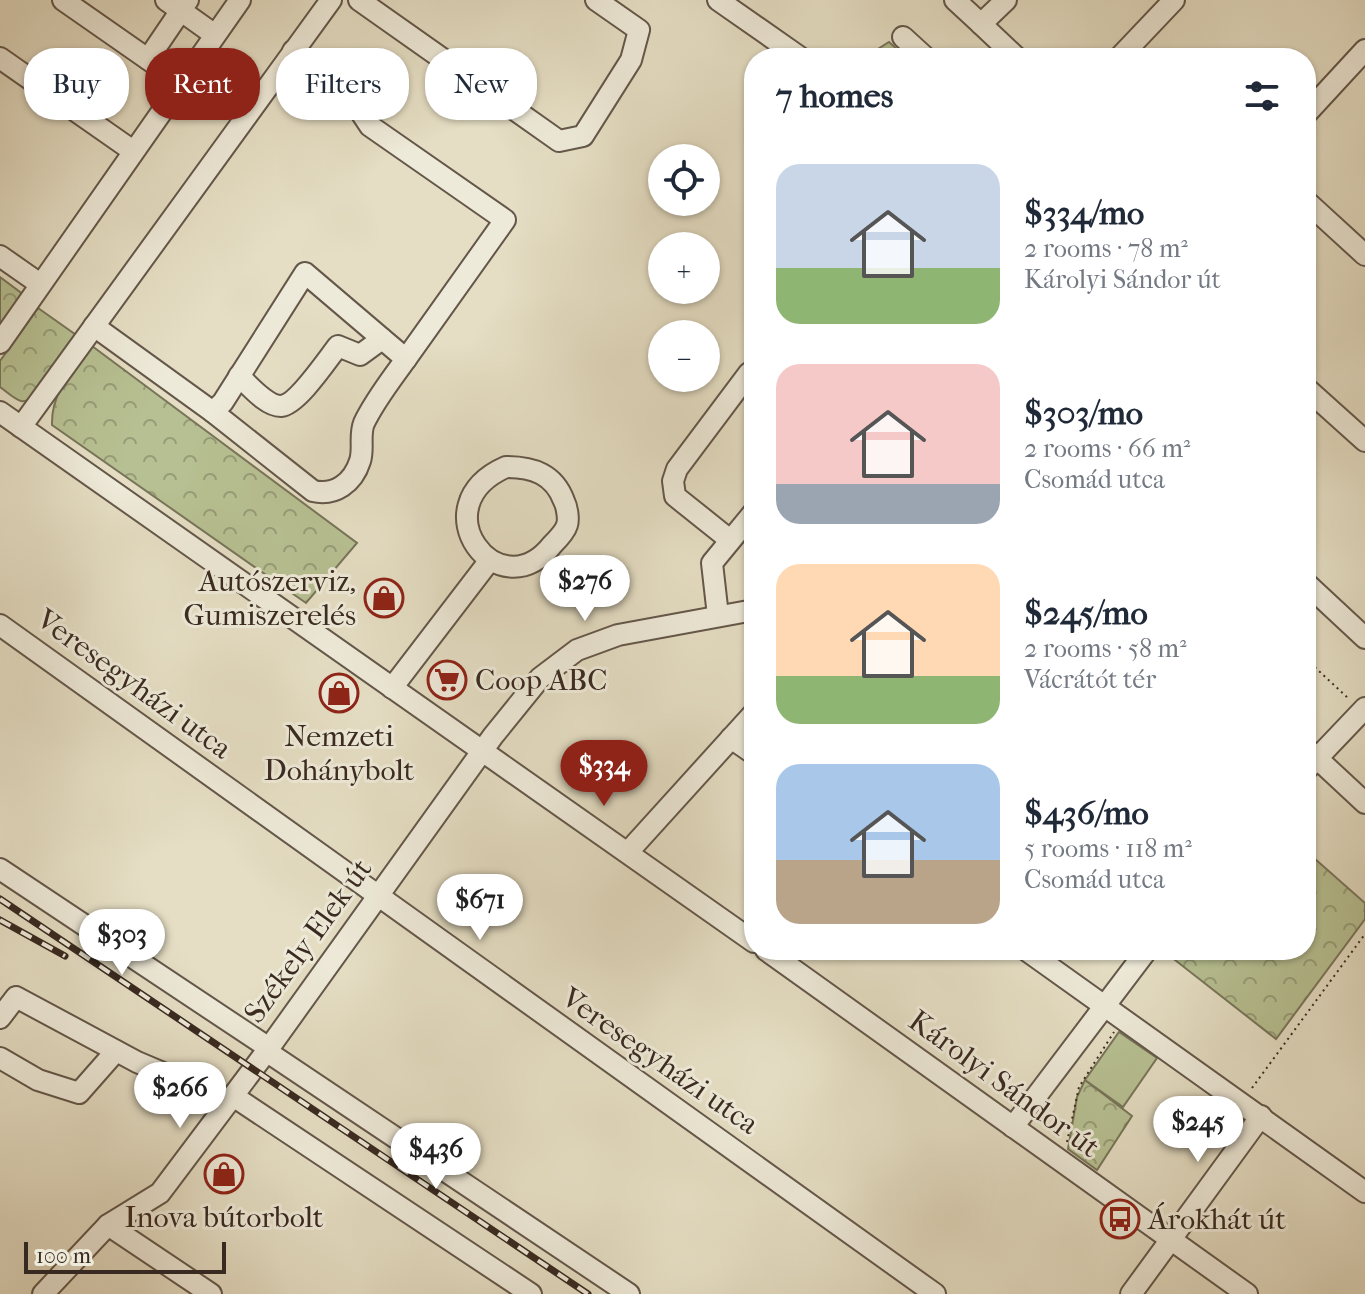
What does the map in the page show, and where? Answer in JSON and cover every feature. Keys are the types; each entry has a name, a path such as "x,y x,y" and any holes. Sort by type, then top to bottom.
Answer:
{"street":[{"path":"63,0 145,57"},
{"path":"206,48 240,0"},
{"path":"295,48 331,0"},
{"path":"359,0 559,141 583,136 631,60 639,30 596,0"},
{"path":"718,0 787,48"},
{"path":"955,0 1006,48"},
{"path":"981,24 1006,0"},
{"path":"1128,48 1174,0"},
{"path":"154,48 178,4 215,35"},
{"path":"903,37 915,48"},
{"path":"1316,103 1365,51"},
{"path":"2,65 133,151"},
{"path":"21,427 276,74"},
{"path":"0,343 155,120"},
{"path":"94,326 213,412 313,491 327,494 343,487 360,461 362,427 377,400 505,220 370,126 366,120"},
{"path":"1316,210 1365,255"},
{"path":"0,256 40,284"},
{"path":"213,412 305,273 406,359"},
{"path":"239,376 269,402 280,406 293,401 338,346 360,355 382,339"},
{"path":"730,540 675,496 673,481 677,469 744,380"},
{"path":"1316,397 1365,441"},
{"path":"0,412 744,935"},
{"path":"506,467 526,467 544,474 559,488 567,506 567,526 545,555 528,567 508,567 490,560 475,546 467,528 467,508 474,489 488,475 506,467"},
{"path":"718,616 712,563 744,524"},
{"path":"392,688 490,560"},
{"path":"1316,592 1365,638"},
{"name":"Székely Elek út","path":"43,1294 108,1225 160,1193 268,1049 482,751 540,678 577,650 618,635 744,612"},
{"name":"Veresegyházi utca","path":"0,625 935,1294"},
{"path":"1316,753 1359,706"},
{"path":"628,852 744,724"},
{"path":"731,738 744,747"},
{"path":"1316,764 1365,803"},
{"path":"0,869 629,1294"},
{"name":"Károlyi Sándor út","path":"780,960 1247,1294"},
{"path":"1040,960 1365,1192"},
{"path":"1013,1127 1139,960"},
{"path":"0,1018 16,997 137,1062 231,1098 531,1294"},
{"path":"0,1058 38,1080 79,1093 116,1051"},
{"path":"1131,1294 1261,1116"},
{"path":"108,1225 211,1294"}],"path":[{"path":"1316,668 1359,706"},
{"path":"1242,1102 1365,934"},
{"path":"1064,1163 1079,1087 1123,1019"}],"green space":[{"path":"889,42 896,48 880,48"},
{"path":"0,277 24,295 0,330"},
{"path":"38,308 79,337 36,395 21,401 0,387 0,361"},
{"path":"92,346 357,543 306,603 52,425 59,392"},
{"path":"1316,860 1365,903 1365,919 1276,1039 1175,960 1316,960"},
{"path":"1119,1032 1157,1058 1123,1107 1085,1080"},
{"path":"1085,1080 1132,1116 1097,1170 1068,1149 1077,1097"}],"railway":[{"path":"0,899 588,1294"},
{"path":"0,920 65,956"}],"place":[{"name":"Autószerviz, Gumiszerelés","path":"384,598"},
{"name":"Coop ABC","path":"447,680"},
{"name":"Nemzeti Dohánybolt","path":"339,693"},
{"name":"Inova bútorbolt","path":"224,1174"},
{"name":"Árokhát út","path":"1120,1219"}]}
